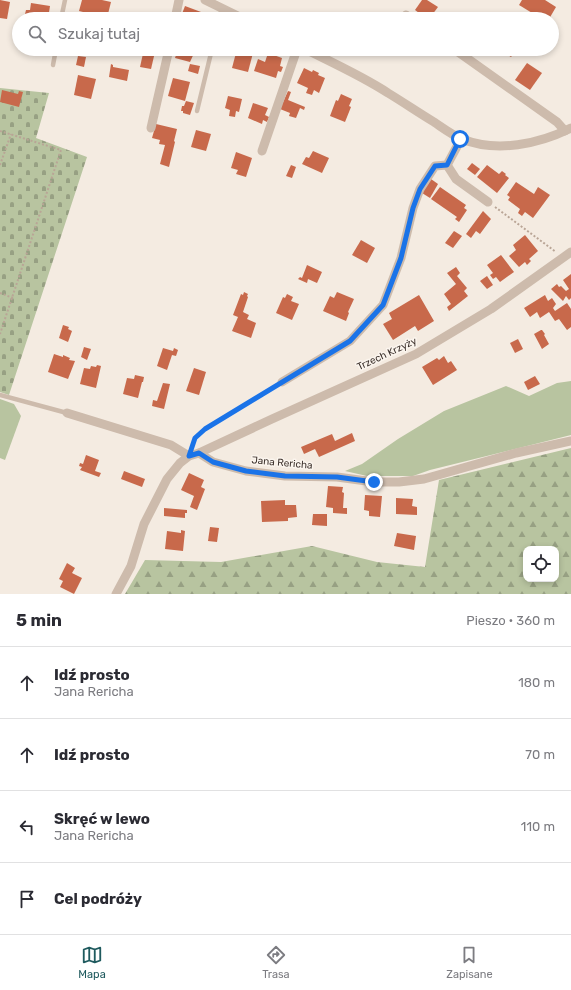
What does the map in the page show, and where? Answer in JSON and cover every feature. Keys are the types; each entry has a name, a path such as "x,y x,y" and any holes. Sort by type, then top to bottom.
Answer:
{"street":[{"path":"177,12 180,0"},
{"path":"205,0 230,12"},
{"path":"151,128 167,56"},
{"path":"262,151 295,56"},
{"path":"319,56 361,77 460,139 481,145 516,145 548,138 568,130"},
{"path":"464,56 568,130"},
{"path":"447,165 460,139"},
{"path":"447,165 456,179 488,202"},
{"path":"282,382 350,341 383,305 401,258 413,208 420,189 435,166 447,165"},
{"name":"Trzech Krzyży","path":"199,453 279,415 416,354 491,309 567,254"},
{"path":"67,413 171,445 189,456"},
{"name":"Jana Rericha","path":"199,453 213,462 246,471 285,476 337,477 374,482 399,482 424,479 516,453 571,441"},
{"path":"116,594 131,566 144,524 167,479 180,463 189,456 199,453"}],"lane":[{"path":"62,12 65,0"},
{"path":"221,12 222,8"},
{"path":"53,65 55,56"},
{"path":"197,111 210,56"},
{"path":"0,395 67,413"}],"path":[{"path":"0,131 61,150 0,334"},
{"path":"0,165 11,134"},
{"path":"488,202 567,254"},
{"path":"0,293 13,298"},
{"path":"189,456 195,438 205,429 282,382"}],"green space":[{"path":"0,88 49,93 36,138 87,157 9,395 0,392"},
{"path":"571,381 571,435 430,470 413,476 367,476 345,471 362,464 398,439 444,411 506,386 529,396 557,383"},
{"path":"0,399 14,404 21,416 5,460 0,458"},
{"path":"571,448 571,594 125,594 145,560 221,562 312,546 377,562 425,567 439,480"}],"building":[{"path":"0,0 10,2 7,19 0,18"},
{"path":"82,0 102,0 111,2 108,12 79,11"},
{"path":"422,0 427,0 438,7 434,12 418,12 415,10"},
{"path":"522,0 545,0 556,7 553,12 530,12 519,5"},
{"path":"31,3 50,6 49,12 26,12 26,10 30,10"},
{"path":"185,6 201,12 183,12"},
{"path":"78,56 86,57 84,67 76,65"},
{"path":"142,56 154,56 151,69 140,67"},
{"path":"176,56 193,56 190,62 175,58"},
{"path":"235,56 252,56 248,72 232,68"},
{"path":"267,56 276,56 282,58 280,66 283,67 281,72 278,71 276,78 254,71 258,59 265,62"},
{"path":"527,63 542,73 530,90 515,80"},
{"path":"111,64 113,67 129,70 127,81 109,77"},
{"path":"190,64 200,66 198,74 188,71"},
{"path":"304,68 312,72 313,70 319,73 318,75 325,78 319,93 314,90 312,95 306,93 308,88 297,83"},
{"path":"78,75 96,79 91,99 74,95"},
{"path":"173,78 190,82 185,101 168,96"},
{"path":"2,90 18,94 19,91 23,92 19,107 0,102"},
{"path":"288,91 291,92 288,100 305,107 304,110 300,108 296,118 289,116 290,113 280,109"},
{"path":"341,94 352,99 349,106 351,107 345,122 330,116 336,100 338,101"},
{"path":"228,96 242,99 239,112 236,111 235,117 229,116 230,110 225,108"},
{"path":"186,101 194,103 190,115 181,111 182,106 184,106"},
{"path":"253,103 268,108 265,115 269,117 267,122 263,120 262,124 248,118"},
{"path":"156,124 177,129 169,167 160,164 165,145 159,144 160,140 152,138"},
{"path":"196,130 211,134 206,151 191,147"},
{"path":"313,151 329,158 322,173 302,164 306,157 309,158"},
{"path":"236,152 252,158 246,177 236,174 238,170 231,168"},
{"path":"472,163 480,169 475,175 467,169"},
{"path":"291,165 296,167 292,178 286,176"},
{"path":"487,165 499,174 502,171 509,178 497,193 477,177"},
{"path":"431,179 438,184 430,198 422,193"},
{"path":"516,182 534,194 538,187 550,195 533,218 525,212 522,216 518,213 520,209 508,200 510,197 507,195"},
{"path":"440,187 466,205 464,208 467,210 459,222 455,219 457,217 431,199"},
{"path":"483,211 491,219 480,234 476,231 471,238 466,234"},
{"path":"454,231 462,236 453,248 445,243"},
{"path":"525,235 538,251 529,259 531,261 527,265 525,262 519,267 509,256 516,250 513,245"},
{"path":"361,240 375,248 367,263 352,255"},
{"path":"501,255 514,272 500,282 496,277 493,279 490,275 493,273 487,265"},
{"path":"307,265 322,272 317,283 308,279 307,283 298,279 300,277 302,278"},
{"path":"456,267 460,273 457,276 467,288 464,291 468,296 449,311 447,307 451,304 444,294 456,284 447,273"},
{"path":"571,274 571,298 569,300 566,296 563,301 551,289 557,284 566,291 569,289 563,280"},
{"path":"487,276 493,285 487,289 480,281"},
{"path":"244,292 248,294 248,297 243,312 249,315 247,319 256,323 251,338 232,331 238,317 233,315 241,294 243,295"},
{"path":"337,292 354,299 346,321 323,311 330,296 334,298"},
{"path":"287,294 293,297 291,301 299,304 292,320 276,313 283,297 285,298"},
{"path":"419,295 434,321 418,331 415,326 393,340 383,324 392,319 389,313"},
{"path":"545,295 548,301 552,298 556,304 553,308 555,311 567,303 571,309 571,327 567,330 559,319 555,321 549,312 540,318 537,312 530,317 524,308"},
{"path":"63,325 69,327 68,329 72,331 68,342 59,338"},
{"path":"541,330 545,334 544,335 549,344 542,349 534,334"},
{"path":"518,339 523,349 515,353 510,343"},
{"path":"84,347 91,349 87,360 81,357"},
{"path":"163,348 173,351 174,348 178,350 176,356 172,355 167,370 157,366"},
{"path":"54,354 63,357 63,355 70,358 69,360 75,361 68,379 48,372"},
{"path":"444,356 448,363 451,361 457,370 433,385 422,367 437,358 439,360"},
{"path":"97,365 101,366 96,388 80,384 84,368 90,369 91,366 96,367"},
{"path":"194,368 206,372 199,395 186,391"},
{"path":"135,375 144,377 138,398 123,394 127,378 134,379"},
{"path":"535,376 540,384 528,390 524,382"},
{"path":"163,383 170,384 164,409 152,406 153,400 157,401"},
{"path":"352,433 355,441 319,457 315,449 304,454 301,447 332,434 335,441"},
{"path":"86,455 99,460 95,471 101,473 99,477 80,470 82,467 79,466 80,463 83,464"},
{"path":"124,471 145,479 142,487 121,479"},
{"path":"189,473 204,480 201,487 205,489 197,510 190,507 194,496 181,490"},
{"path":"328,486 343,487 343,508 347,508 347,514 333,513 333,508 326,507"},
{"path":"365,495 382,496 380,517 369,516 369,511 364,510"},
{"path":"396,498 413,499 412,506 417,507 417,515 396,514"},
{"path":"285,500 285,505 296,505 297,517 288,518 288,521 262,522 261,501"},
{"path":"164,508 187,510 187,513 185,513 185,518 164,516"},
{"path":"313,514 327,514 327,526 312,525"},
{"path":"210,527 219,528 217,542 208,541"},
{"path":"181,530 185,531 183,551 165,549 167,531 181,533"},
{"path":"397,533 416,536 414,550 394,546"},
{"path":"67,563 75,568 72,573 82,578 74,594 60,587 63,581 59,579"}],"route":[{"path":"374,482 350,478 285,476 246,471 213,462 199,453 189,456 195,438 205,429 350,341 383,305 401,258 413,208 420,189 435,166 447,165 460,139"}]}
